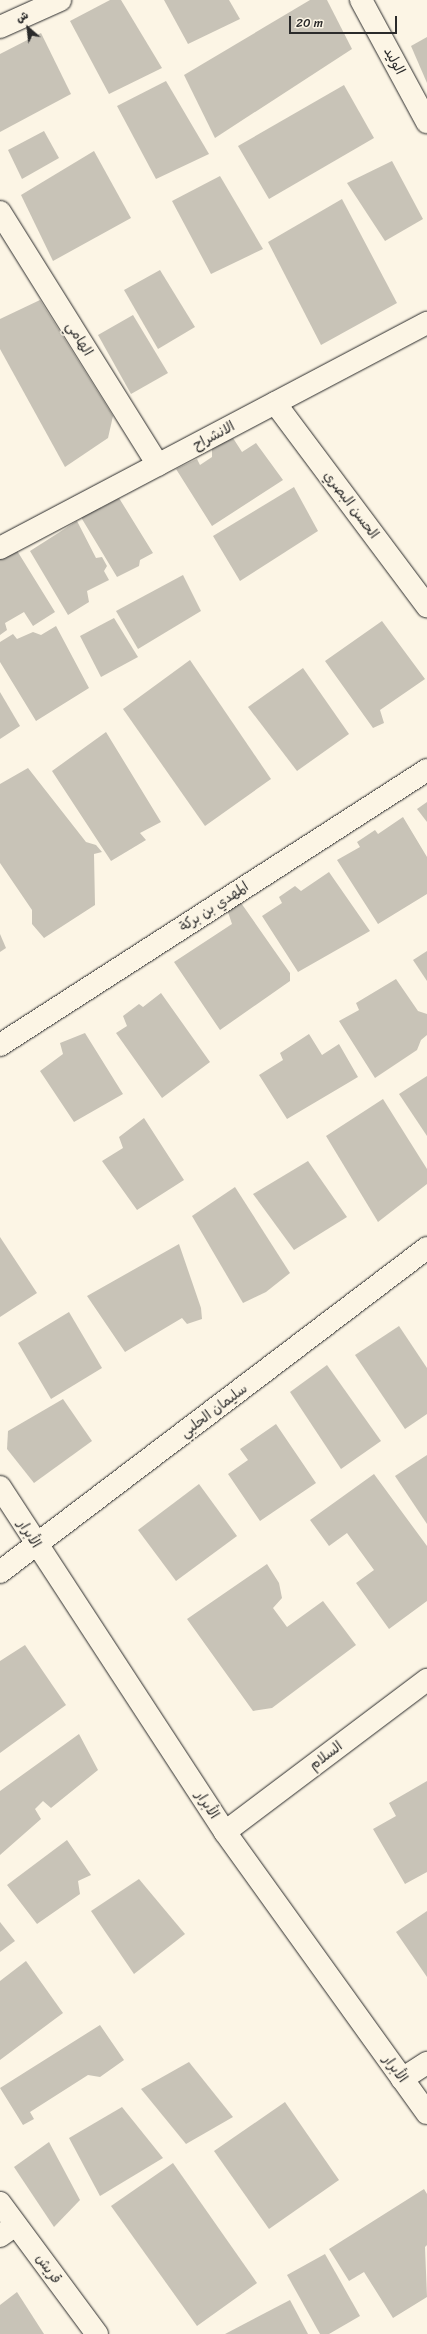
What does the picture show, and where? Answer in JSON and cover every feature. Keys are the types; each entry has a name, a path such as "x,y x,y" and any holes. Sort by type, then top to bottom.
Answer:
{"street":[{"path":"0,27 60,0"},
{"name":"الوليد","path":"361,0 427,122"},
{"name":"الهامي","path":"0,212 158,465"},
{"name":"الانشراح","path":"0,548 427,323"},
{"name":"الحسن البصري","path":"275,403 427,606"},
{"name":"المهدي بن بركة","path":"0,1045 427,770"},
{"name":"سليمان الحلبي","path":"0,1572 37,1546 427,1248"},
{"name":"الأبرار","path":"0,1487 37,1546 225,1832 427,2113"},
{"name":"السلام","path":"225,1832 427,1680"},
{"path":"402,2079 427,2063"},
{"name":"قريش","path":"0,2203 8,2231 97,2334"}],"building":[{"path":"110,0 121,0 162,68 109,94 70,21"},
{"path":"164,0 229,0 240,19 188,44"},
{"path":"310,0 327,0 352,49 215,138 184,75"},
{"path":"41,33 71,94 0,132 0,54"},
{"path":"427,37 427,83 411,46"},
{"path":"166,81 209,154 156,179 117,106"},
{"path":"344,85 374,138 269,199 238,146"},
{"path":"44,131 59,158 22,179 8,150"},
{"path":"94,151 131,218 53,261 21,195"},
{"path":"392,161 423,219 385,241 347,183"},
{"path":"220,176 263,249 211,274 172,201"},
{"path":"342,199 397,303 321,345 268,242"},
{"path":"160,270 195,327 158,349 124,290"},
{"path":"40,300 113,416 108,438 65,467 0,349 0,319"},
{"path":"133,315 168,373 131,394 98,335"},
{"path":"233,438 242,452 256,443 283,480 212,526 176,469 197,459 200,465 212,457 212,448"},
{"path":"294,487 318,531 240,581 213,536"},
{"path":"119,498 153,553 140,560 139,566 117,577 79,514 100,502 101,508"},
{"path":"77,521 96,558 102,557 107,566 104,571 109,580 87,591 89,602 68,615 30,551"},
{"path":"16,549 55,612 33,626 24,612 5,623 7,630 0,635 0,557"},
{"path":"183,575 201,611 138,649 116,611"},
{"path":"114,618 138,657 101,677 80,636"},
{"path":"382,621 425,679 380,710 384,723 373,728 325,661"},
{"path":"56,626 89,688 36,721 0,662 0,642 13,634 17,639 33,632 41,635"},
{"path":"190,660 271,779 205,826 123,709"},
{"path":"303,668 349,734 297,771 248,707"},
{"path":"0,692 20,726 0,739"},
{"path":"106,732 161,822 140,833 146,840 111,861 52,771"},
{"path":"28,768 86,842 96,845 102,852 94,854 95,905 44,938 32,924 32,910 0,863 0,784"},
{"path":"427,802 427,822 417,809"},
{"path":"403,817 427,857 427,894 378,924 337,860 360,847 357,842 375,830 378,834"},
{"path":"329,872 370,931 298,972 262,916 282,903 279,897 295,886 301,891"},
{"path":"239,900 290,973 290,981 220,1030 174,962 232,924 227,909"},
{"path":"0,934 6,948 0,952"},
{"path":"427,951 427,981 413,960"},
{"path":"396,979 418,1011 427,1014 427,1035 421,1040 417,1050 375,1078 339,1021 359,1010 356,1003"},
{"path":"161,993 210,1062 162,1098 116,1033 127,1026 123,1016 139,1004 143,1007"},
{"path":"85,1033 123,1094 74,1122 40,1071 63,1054 60,1043"},
{"path":"309,1034 322,1055 339,1044 358,1077 287,1119 259,1075 283,1060 280,1053"},
{"path":"427,1076 427,1136 399,1094"},
{"path":"383,1099 427,1169 427,1184 378,1222 326,1136"},
{"path":"144,1118 184,1180 137,1210 102,1161 123,1148 119,1137"},
{"path":"308,1161 347,1217 294,1250 253,1194"},
{"path":"235,1187 290,1273 266,1292 243,1303 192,1216"},
{"path":"0,1237 37,1293 0,1317"},
{"path":"179,1244 201,1308 202,1319 187,1324 182,1318 125,1352 87,1296"},
{"path":"69,1312 102,1368 51,1399 18,1343"},
{"path":"399,1326 427,1368 427,1414 405,1429 355,1355"},
{"path":"327,1365 381,1441 341,1469 290,1392"},
{"path":"63,1399 92,1441 34,1483 7,1449 8,1431"},
{"path":"276,1424 316,1483 260,1521 228,1474 248,1460 240,1449"},
{"path":"427,1455 427,1524 395,1476"},
{"path":"374,1474 427,1546 427,1601 389,1629 356,1583 374,1570 347,1533 329,1546 310,1520"},
{"path":"199,1484 237,1536 176,1581 138,1530"},
{"path":"267,1564 279,1583 282,1598 273,1608 287,1627 323,1601 356,1645 272,1708 253,1711 187,1619"},
{"path":"25,1645 66,1705 0,1753 0,1661"},
{"path":"79,1734 98,1770 51,1808 43,1801 35,1809 41,1819 0,1855 0,1791"},
{"path":"427,1781 427,1872 405,1884 373,1829 396,1816 389,1803"},
{"path":"67,1840 91,1875 78,1881 80,1894 37,1924 7,1885"},
{"path":"139,1879 185,1934 134,1974 91,1911"},
{"path":"427,1911 427,1977 396,1932"},
{"path":"0,1922 15,1941 0,1952"},
{"path":"26,1961 63,2013 0,2060 0,1981"},
{"path":"100,2025 124,2060 100,2077 88,2075 30,2112 34,2119 23,2125 0,2088"},
{"path":"189,2062 233,2117 186,2144 141,2089"},
{"path":"285,2102 339,2180 269,2229 214,2151"},
{"path":"122,2107 163,2158 100,2196 69,2138"},
{"path":"49,2142 80,2200 54,2227 14,2167"},
{"path":"173,2163 257,2283 197,2326 111,2206"},
{"path":"424,2189 427,2194 427,2245 425,2247 427,2297 393,2318 364,2272 349,2281 329,2249"},
{"path":"325,2254 360,2316 329,2334 320,2334 287,2275"},
{"path":"17,2292 44,2334 0,2334 0,2305"},
{"path":"290,2300 308,2334 225,2334"}]}
